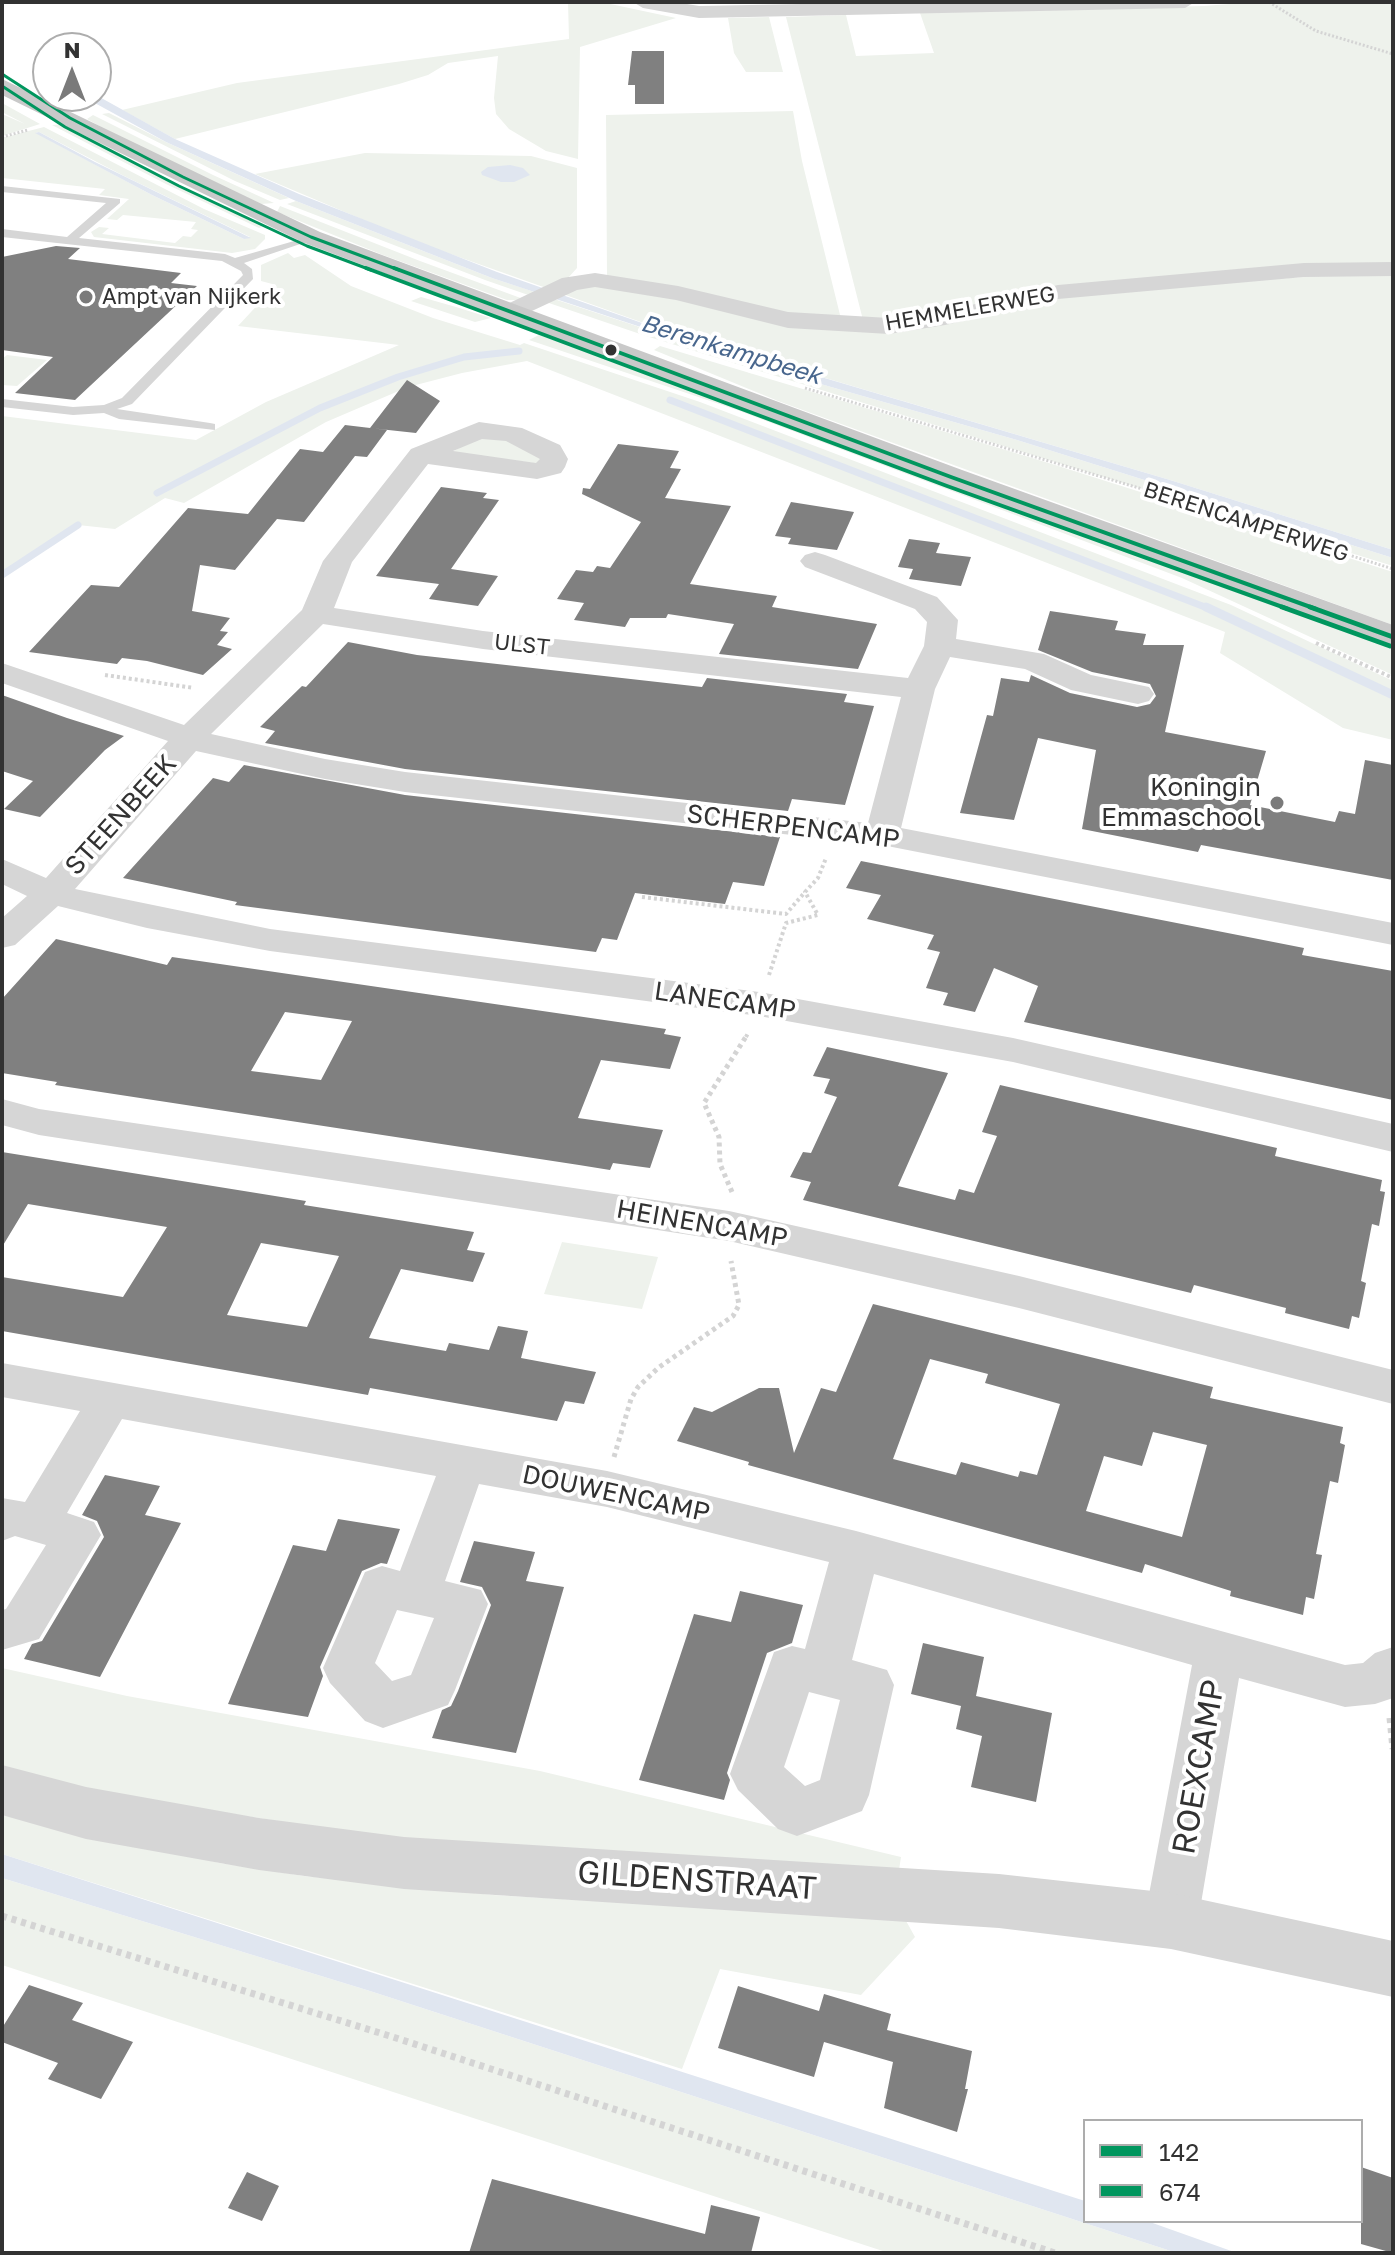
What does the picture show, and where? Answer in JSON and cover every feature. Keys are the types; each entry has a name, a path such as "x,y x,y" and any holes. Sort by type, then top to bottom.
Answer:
{"main road":[{"path":"2,74 70,118"},
{"path":"2,86 311,237 951,477 1393,637"}],"street":[{"path":"643,2 699,12 1185,2"},
{"name":"HEMMELERWEG","path":"510,312 584,280 607,280 678,293 788,320 889,326 945,318 1058,292 1304,270 1393,269"},
{"path":"316,614 338,561 421,455"},
{"path":"815,561 926,603 943,620 940,646 919,689 882,835"},
{"name":"ULST","path":"316,614 483,640 919,689"},
{"name":"STEENBEEK","path":"2,937 51,894 190,737 316,614"},
{"path":"940,646 1033,661 1082,683 1138,694"},
{"name":"STEENBEEK","path":"2,672 190,737"},
{"name":"SCHERPENCAMP","path":"190,737 219,748 405,782 882,835 1393,934"},
{"name":"STEENBEEK","path":"2,870 51,894"},
{"name":"LANECAMP","path":"51,894 147,917 270,940 759,1004 1013,1050 1393,1138"},
{"name":"HEINENCAMP","path":"2,1112 39,1122 729,1226 1019,1292 1393,1387"},
{"name":"DOUWENCAMP","path":"2,1380 607,1489 856,1550 1219,1652"},
{"path":"2,1630 22,1625 77,1535 19,1523 110,1399"},
{"path":"415,1595 464,1462"},
{"path":"823,1675 856,1550"},
{"name":"ROEXCAMP","path":"1171,1921 1219,1652 1345,1686 1375,1683 1393,1668"},
{"name":"GILDENSTRAAT","path":"2,1790 86,1813 259,1844 404,1863 999,1901 1171,1921 1393,1969"}],"lane":[{"path":"2,189 116,201 70,240"},
{"path":"2,233 214,256 236,262 246,269 248,280 127,401 106,409 73,411 2,403"},
{"path":"236,262 311,237"},
{"path":"106,409 119,415 210,427"}],"path":[{"path":"1269,2 1316,31 1393,54"},
{"path":"2,137 31,129"},
{"name":"BERENCAMPERWEG","path":"803,388 1125,484 1393,569"},
{"path":"93,674 235,693"},
{"path":"607,1489 617,1442 638,1387 658,1368 733,1316 739,1305 728,1244 734,1197 720,1164 719,1137 704,1103 735,1058 756,1018 786,923 786,914 818,878 828,854"},
{"path":"786,923 818,915 805,892"},
{"path":"642,897 786,914"},
{"path":"2,1916 393,2037 1055,2253"}],"shaded area":[{"path":"568,2 601,2 676,18 580,47 578,159 546,151 509,129 496,114 494,98 498,56 448,63 428,75 399,84 175,139 122,110 237,83 569,39"},
{"path":"1255,2 1393,2 1393,267 1148,284 948,315 864,324 786,17 846,15 856,56 934,53 920,13"},
{"path":"769,17 783,72 746,72 734,53 728,18"},
{"path":"2,103 40,124 2,136 2,114 25,124 2,112"},
{"path":"112,104 175,139 299,194 497,272 662,330 1170,480 1393,550 1393,558 1017,440 768,369 492,278 296,201 166,142 111,112"},
{"path":"793,111 802,161 842,323 607,278 606,115"},
{"path":"109,113 289,198 280,200 235,181 102,114"},
{"path":"93,115 274,203 261,204 108,131 87,119"},
{"path":"65,124 262,227 166,184 52,125"},
{"path":"44,127 204,209 265,235 265,239 255,249 232,253 94,237 91,232 99,227 109,228 102,234 175,243 183,236 191,237 198,230 191,229 196,222 123,215 117,220 107,219 129,199 99,195 105,189 2,178 2,138","holes":["36,133 250,237 244,239 152,195"]},
{"path":"39,132 251,238 244,239 152,195 35,133"},
{"path":"365,153 531,156 577,168 577,268 568,278 549,289 411,240 255,174"},
{"path":"510,165 523,168 530,175 514,182 501,182 481,172 488,167"},
{"path":"296,201 492,278 541,294 534,297 485,280 287,204"},
{"path":"280,206 526,300 507,300 383,255 277,212"},
{"path":"288,253 294,258 305,255 351,286 433,318 520,345 524,343 700,402 1231,605 1393,681 1393,740 1343,728 1220,653 1225,632 527,361 408,387 326,422 184,503 165,498 115,529 78,525 2,574 2,416 196,440 266,402 399,345 238,326 276,285 261,281 261,265"},
{"path":"1393,271 1393,550 1170,480 663,330 560,293 589,282 841,328 1083,292"},
{"path":"421,297 491,318 475,322 411,301"},
{"path":"551,298 768,369 1017,440 1393,558 1393,566 646,336 543,301"},
{"path":"539,335 744,405 1393,647 1393,675 1182,578 737,410 529,340"},
{"path":"660,346 1052,464 1393,572 1393,625 778,401 654,350"},
{"path":"7,355 47,360 17,386 2,385 2,359"},
{"path":"480,436 496,436 547,458 541,464 452,452"},
{"path":"562,1242 658,1257 642,1309 544,1294"},
{"path":"2,1668 127,1696 540,1771 901,1857 899,1870 408,1841 115,1796 2,1768"},
{"path":"2,1815 220,1863 304,1876 493,1895 905,1919 915,1937 861,1995 720,1969 682,2069 2,1854"},
{"path":"2,1854 1083,2200 1083,2222 370,1991 2,1878"},
{"path":"2,1878 370,1991 1177,2253 889,2253 2,1965"},
{"path":"1085,2223 1153,2223 1237,2253 1177,2253"}],"building":[{"path":"632,51 664,51 664,104 635,104 635,85 628,85"},
{"path":"56,246 80,248 68,259 181,273 171,283 197,286 75,400 15,393 53,357 2,350 2,257"},
{"path":"407,380 440,401 416,433 370,428"},
{"path":"345,425 387,430 367,457 355,456 304,522 277,519 235,570 200,565 192,611 230,618 220,631 228,632 217,645 232,649 203,675 147,661 122,658 117,664 29,652 91,585 119,587 188,508 248,514 300,449 323,452"},
{"path":"618,444 679,451 670,468 681,469 665,498 731,506 690,584 777,596 772,607 877,624 858,669 719,654 734,624 668,614 666,618 630,618 625,627 574,620 584,603 557,599 576,570 593,572 597,566 610,568 641,522 582,494 583,488 590,489"},
{"path":"441,487 487,493 483,498 499,500 451,569 498,576 478,606 429,599 439,584 376,576"},
{"path":"791,502 854,512 837,550 788,544 791,538 775,536"},
{"path":"909,539 940,543 936,553 971,557 961,586 909,579 913,569 898,567"},
{"path":"1050,611 1118,621 1115,630 1146,634 1143,645 1184,645 1165,732 1266,751 1250,805 1335,822 1339,811 1355,814 1365,760 1393,765 1393,880 1201,845 1198,852 1082,829 1096,750 1038,738 1014,820 960,813 987,715 993,716 1001,678 1029,682 1031,675 1070,693 1137,707 1150,704 1156,696 1150,684 1092,672 1038,650"},
{"path":"348,642 417,655 702,687 707,678 847,694 844,702 874,706 845,805 792,799 788,811 405,769 265,743 275,731 260,727 302,686 306,687"},
{"path":"2,695 124,736 105,750 40,817 4,809 33,781 2,771"},
{"path":"244,765 405,795 780,837 764,886 733,882 725,904 635,893 617,940 602,938 596,952 235,905 237,902 123,878 213,778 229,782"},
{"path":"861,861 1304,948 1302,955 1393,971 1393,1100 1024,1022 1038,986 994,968 975,1012 943,1005 948,993 926,988 940,952 927,949 934,935 867,919 881,895 846,888"},
{"path":"56,939 167,965 172,957 666,1029 664,1034 681,1037 670,1069 601,1060 578,1118 663,1130 650,1168 613,1163 610,1170 55,1085 57,1082 2,1073 2,999","holes":["285,1012 352,1021 321,1080 251,1071"]},
{"path":"827,1047 948,1073 898,1186 955,1200 959,1189 974,1193 997,1136 982,1132 1000,1085 1277,1148 1275,1156 1382,1180 1380,1191 1385,1192 1379,1226 1372,1224 1361,1281 1366,1283 1359,1318 1352,1316 1349,1329 1285,1313 1286,1308 1194,1285 1191,1293 803,1200 811,1182 790,1177 803,1152 811,1153 837,1097 824,1093 830,1079 813,1076"},
{"path":"2,1152 306,1201 304,1205 474,1232 467,1250 485,1253 473,1282 401,1269 369,1338 446,1351 449,1343 489,1350 498,1326 528,1331 521,1358 596,1372 584,1404 565,1401 557,1421 370,1388 368,1395 2,1331 2,1277 123,1297 167,1227 28,1204 2,1247","holes":["261,1243 339,1256 307,1327 227,1315"]},
{"path":"873,1304 1213,1387 1210,1398 1343,1427 1340,1443 1345,1445 1338,1483 1330,1481 1316,1554 1322,1555 1314,1599 1306,1597 1303,1615 1230,1596 1231,1591 1145,1564 1142,1573 748,1465 749,1462 677,1441 694,1407 712,1412 759,1388 779,1388 794,1453 821,1388 836,1392","holes":["930,1359 988,1374 985,1383 1060,1404 1037,1475 1020,1471 1018,1477 961,1462 956,1475 893,1459","1153,1432 1207,1445 1182,1537 1086,1511 1104,1456 1142,1466"]},
{"path":"105,1475 160,1486 145,1515 181,1523 100,1677 24,1659 32,1644 42,1641 104,1537 97,1521 82,1515"},
{"path":"338,1519 400,1529 387,1564 381,1563 362,1571 320,1667 323,1676 308,1717 228,1704 293,1545 326,1551"},
{"path":"474,1541 535,1552 526,1581 564,1587 516,1753 432,1738 442,1710 451,1706 458,1691 491,1605 482,1587 460,1582"},
{"path":"740,1591 803,1605 792,1643 767,1653 727,1773 730,1780 724,1800 639,1780 694,1614 731,1622"},
{"path":"923,1643 984,1657 976,1696 1052,1713 1036,1802 971,1787 982,1736 956,1729 961,1706 911,1694"},
{"path":"29,1985 83,2003 72,2020 133,2042 101,2099 48,2079 58,2063 2,2042 2,2028"},
{"path":"738,1986 819,2011 824,1994 891,2014 887,2030 972,2051 965,2089 968,2089 957,2132 884,2108 893,2062 824,2042 814,2077 718,2048"},
{"path":"1363,2168 1393,2178 1393,2253 1361,2244"},
{"path":"247,2172 279,2186 262,2221 228,2208"},
{"path":"492,2179 705,2234 711,2205 760,2217 751,2253 469,2253"}],"waterway":[{"path":"157,493 320,408 398,377 464,357 519,351"},
{"path":"670,400 1210,609"},
{"path":"2,575 78,525"},
{"path":"1206,607 1393,695"}],"transit line":[{"name":"142","path":"2,74 70,118 183,177 311,237 951,477 1393,637"},
{"name":"674","path":"2,86 65,127 179,186 307,246 947,486 1390,646"}],"place":[{"name":"Ampt van Nijkerk","path":"86,297"},
{"name":"Koningin Emmaschool","path":"1277,803"}],"water label":[{"name":"Berenkampbeek","path":"731,350"}]}
